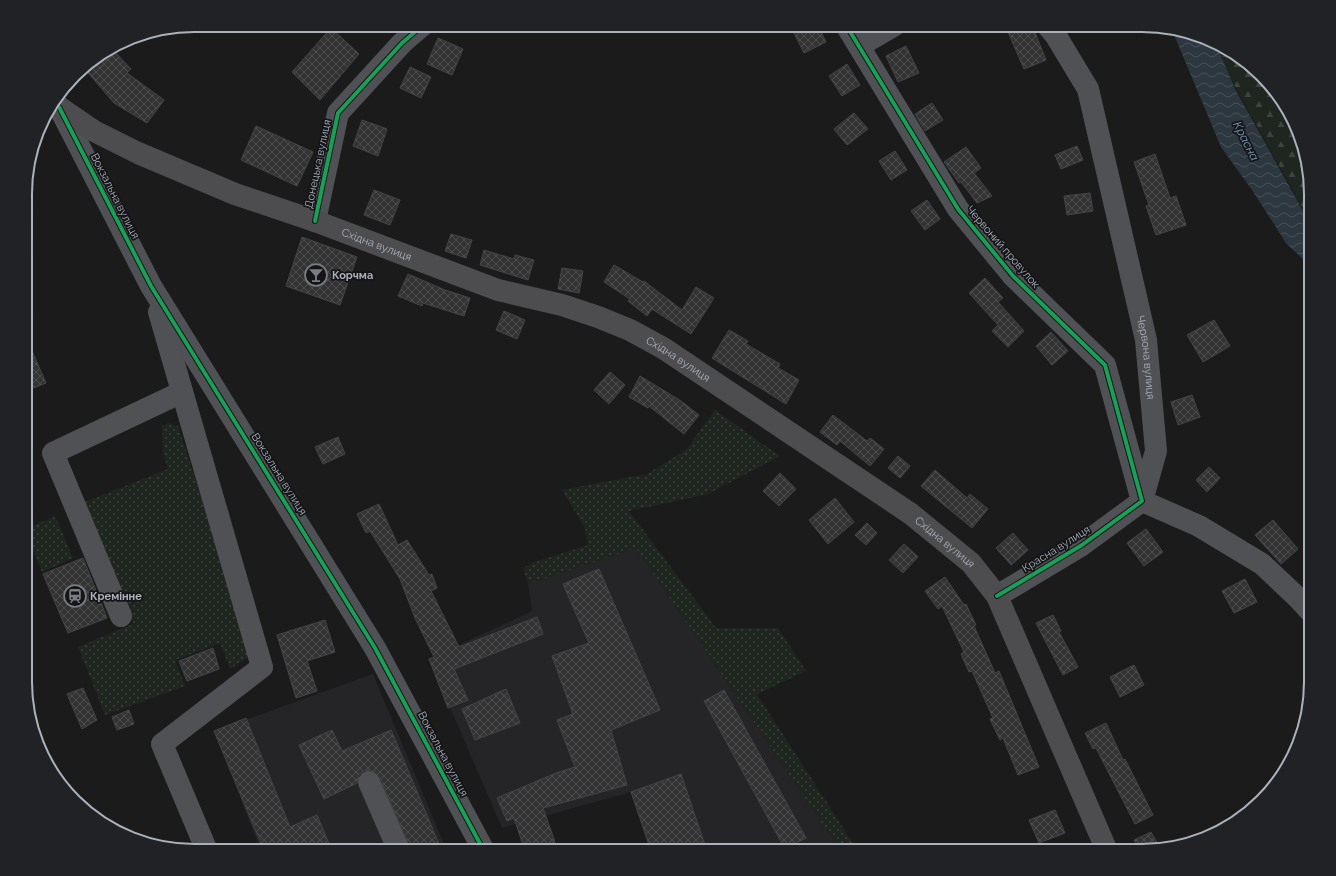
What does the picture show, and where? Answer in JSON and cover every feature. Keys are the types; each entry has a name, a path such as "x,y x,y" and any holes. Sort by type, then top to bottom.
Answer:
{"main road":[{"name":"Східна вулиця","path":"58,106 94,131 138,153 236,194 315,220 498,290 562,305 630,330 650,341 911,514 971,563 997,596 1104,844"}],"street":[{"name":"Донецька вулиця","path":"315,220 338,113 402,43 415,32"},
{"name":"Червоний провулок","path":"850,32 958,209 1013,276 1105,365 1142,501"},
{"path":"858,46 883,32"},
{"name":"Червона вулиця","path":"1053,32 1088,89 1146,340 1156,451 1142,501"},
{"name":"Вокзальна вулиця","path":"58,106 152,286 375,648 480,844"},
{"path":"152,286 262,667 162,744 204,844"},
{"path":"121,616 54,453 182,392"},
{"path":"1142,501 1199,526 1262,564 1304,604"},
{"name":"Красна вулиця","path":"997,596 1082,545 1142,501"},
{"path":"369,782 396,844"}],"shaded area":[{"path":"636,548 836,844 650,844 631,792 502,828 429,659 532,611 528,584"},
{"path":"373,674 444,844 258,844 214,731"}],"green space":[{"path":"1219,52 1232,59 1249,72 1264,87 1277,104 1292,132 1301,163 1304,184 1304,210 1227,72"},
{"path":"715,410 780,456 708,494 629,511 716,628 778,628 806,671 757,694 853,844 836,844 636,548 528,584 523,568 535,562 588,545 585,528 562,490 647,474 686,450"},
{"path":"168,423 178,426 250,646 247,658 230,669 220,643 175,660 185,686 105,715 78,647 133,624 85,502 168,469 163,452 162,426"},
{"path":"54,517 57,520 73,558 42,572 32,547 32,526"}],"water":[{"name":"Красна","path":"1174,35 1204,44 1219,52 1235,89 1304,212 1304,260 1286,243 1252,190 1221,147"}],"building":[{"path":"327,32 335,32 359,54 320,100 292,72"},
{"path":"794,32 821,32 826,42 804,53"},
{"path":"1008,32 1035,32 1046,60 1024,69"},
{"path":"438,38 463,49 452,75 427,64"},
{"path":"906,46 919,73 898,82 886,56"},
{"path":"116,53 131,69 127,73 164,100 147,123 114,103 87,72 104,59"},
{"path":"847,64 860,85 842,96 829,76"},
{"path":"410,67 431,77 421,98 400,88"},
{"path":"932,103 943,120 925,131 915,114"},
{"path":"854,113 868,129 847,145 834,129"},
{"path":"362,120 387,129 378,156 353,146"},
{"path":"256,126 313,152 297,186 241,160"},
{"path":"1077,146 1083,160 1061,169 1055,155"},
{"path":"966,147 981,168 974,173 992,196 977,203 961,182 959,183 944,162"},
{"path":"895,151 907,170 891,180 879,161"},
{"path":"1155,154 1170,198 1176,196 1186,225 1156,235 1146,206 1149,205 1134,162"},
{"path":"374,190 400,200 390,225 364,215"},
{"path":"1090,193 1093,211 1067,215 1064,196"},
{"path":"927,200 940,219 925,230 911,211"},
{"path":"451,234 472,240 466,258 445,251"},
{"path":"302,237 357,257 340,305 286,286"},
{"path":"484,250 514,259 515,255 534,260 528,280 480,265"},
{"path":"614,265 643,282 644,281 682,310 696,287 714,298 691,334 652,309 647,316 628,301 630,299 604,282"},
{"path":"562,268 583,271 579,293 558,289"},
{"path":"408,274 445,290 470,298 464,316 423,303 422,306 398,296"},
{"path":"985,278 1003,298 998,302 1024,331 1008,347 992,331 998,325 969,293"},
{"path":"504,311 525,320 517,339 496,330"},
{"path":"1214,320 1230,346 1203,362 1187,335"},
{"path":"729,330 748,341 746,344 780,364 778,368 799,380 786,404 712,358"},
{"path":"1051,332 1068,351 1052,365 1036,346"},
{"path":"32,351 46,383 32,389"},
{"path":"610,372 625,385 609,404 594,390"},
{"path":"640,376 681,401 699,415 684,434 649,406 648,408 629,397"},
{"path":"1192,395 1200,417 1178,425 1171,402"},
{"path":"833,415 867,441 870,438 884,449 870,466 840,441 837,445 820,432"},
{"path":"338,437 345,454 323,464 315,447"},
{"path":"898,456 910,466 900,478 888,468"},
{"path":"1209,467 1220,478 1207,492 1196,480"},
{"path":"935,470 967,498 970,494 988,509 972,528 921,486"},
{"path":"780,473 796,489 779,506 763,491"},
{"path":"835,498 854,522 828,544 809,520"},
{"path":"379,504 398,545 407,540 429,575 432,574 437,588 431,591 459,647 537,617 543,634 454,669 468,700 448,708 429,659 434,657 415,618 400,579 370,531 366,533 357,514"},
{"path":"1273,520 1298,549 1281,564 1255,535"},
{"path":"867,523 877,533 866,545 855,535"},
{"path":"1146,529 1163,552 1144,566 1127,543"},
{"path":"1013,533 1028,550 1011,565 996,548"},
{"path":"904,544 918,557 903,573 889,560"},
{"name":"Кремінне","path":"83,558 107,618 68,633 43,574"},
{"path":"599,569 660,710 611,730 627,785 543,808 555,842 548,844 523,844 514,818 507,821 497,798 556,773 575,767 557,720 573,714 552,656 589,643 563,584"},
{"path":"945,577 964,605 966,604 995,673 999,671 1039,767 1018,775 1003,738 1000,740 990,719 993,718 972,671 969,672 961,654 964,652 942,606 938,609 925,591"},
{"path":"1245,579 1257,602 1234,613 1222,591"},
{"path":"1053,615 1061,631 1059,632 1078,667 1063,675 1036,623"},
{"path":"325,620 335,652 307,661 317,691 296,698 277,635"},
{"path":"213,648 219,669 187,681 179,661"},
{"path":"1134,665 1144,685 1120,697 1110,677"},
{"path":"83,688 97,720 82,729 67,694"},
{"path":"506,689 520,723 475,740 462,709"},
{"path":"724,690 806,838 795,844 782,844 704,701"},
{"path":"129,710 134,724 117,730 112,717"},
{"path":"246,718 290,827 317,815 329,844 261,844 214,731"},
{"path":"1106,723 1123,760 1125,759 1153,815 1135,824 1096,748 1093,749 1085,733"},
{"path":"332,730 342,751 391,730 439,844 408,844 380,777 376,772 370,770 364,771 359,775 357,783 324,799 299,745"},
{"path":"681,774 705,844 649,844 631,792"},
{"path":"1055,810 1065,833 1039,843 1029,820"},
{"path":"1151,832 1157,844 1136,844 1134,840"}],"cycle path":[{"path":"315,221 338,113 402,43 415,32"},
{"path":"850,32 958,209 1013,276 1105,365 1142,501 1082,545 997,596"},
{"path":"59,107 151,286 375,648 480,844"}],"place":[{"name":"Корчма","path":"316,275"},
{"name":"Кремінне","path":"75,596"}]}
